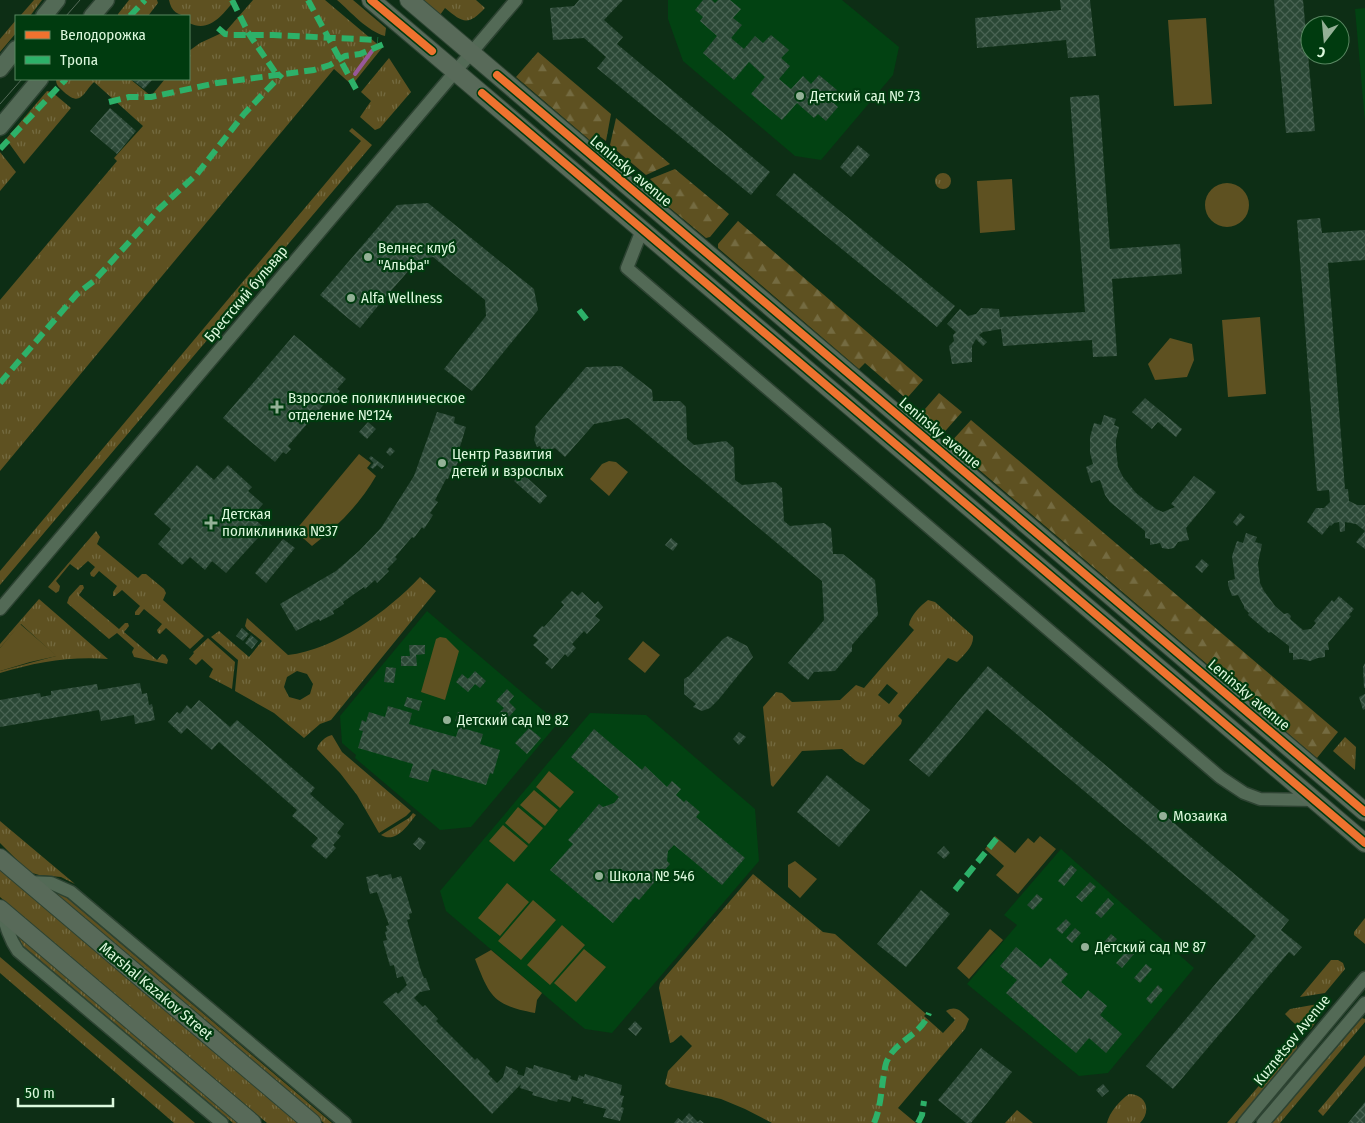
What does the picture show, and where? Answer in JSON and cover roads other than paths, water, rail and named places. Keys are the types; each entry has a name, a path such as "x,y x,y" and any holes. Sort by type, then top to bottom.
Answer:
{"main road":[{"path":"371,0 1365,843"},
{"name":"Leninsky avenue","path":"409,0 1365,812"},
{"name":"Marshal Kazakov Street","path":"0,858 312,1123"},
{"path":"1,910 252,1123"}],"street":[{"path":"45,15 57,0"},
{"path":"93,15 106,0"},
{"name":"Брестский бульвар","path":"0,610 516,0"},
{"path":"0,69 15,50"},
{"path":"0,127 39,80"},
{"path":"642,230 627,268 1220,777 1244,794 1260,799 1314,800"},
{"path":"27,882 51,883 71,892 346,1123"},
{"path":"1,910 11,942 18,951 222,1123"},
{"name":"Kuznetsov Avenue","path":"1244,1123 1365,978"},
{"name":"Kuznetsov Avenue","path":"1263,1123 1365,1003"}],"waterway":[{"path":"355,74 372,51"}],"tram line":[{"path":"67,15 80,0"},
{"path":"0,104 21,80"}],"place":[{"name":"Детский сад № 73","path":"800,96"},
{"name":"Велнес клуб \"Альфа\"","path":"368,257"},
{"name":"Alfa Wellness","path":"351,298"},
{"name":"Взрослое поликлиническое отделение №124","path":"277,407"},
{"name":"Центр Развития детей и взрослых","path":"442,463"},
{"name":"Детская поликлиника №37","path":"211,523"},
{"name":"Детский сад № 82","path":"447,720"},
{"name":"Мозаика","path":"1163,816"},
{"name":"Школа № 546","path":"599,876"},
{"name":"Детский сад № 87","path":"1085,947"}]}
